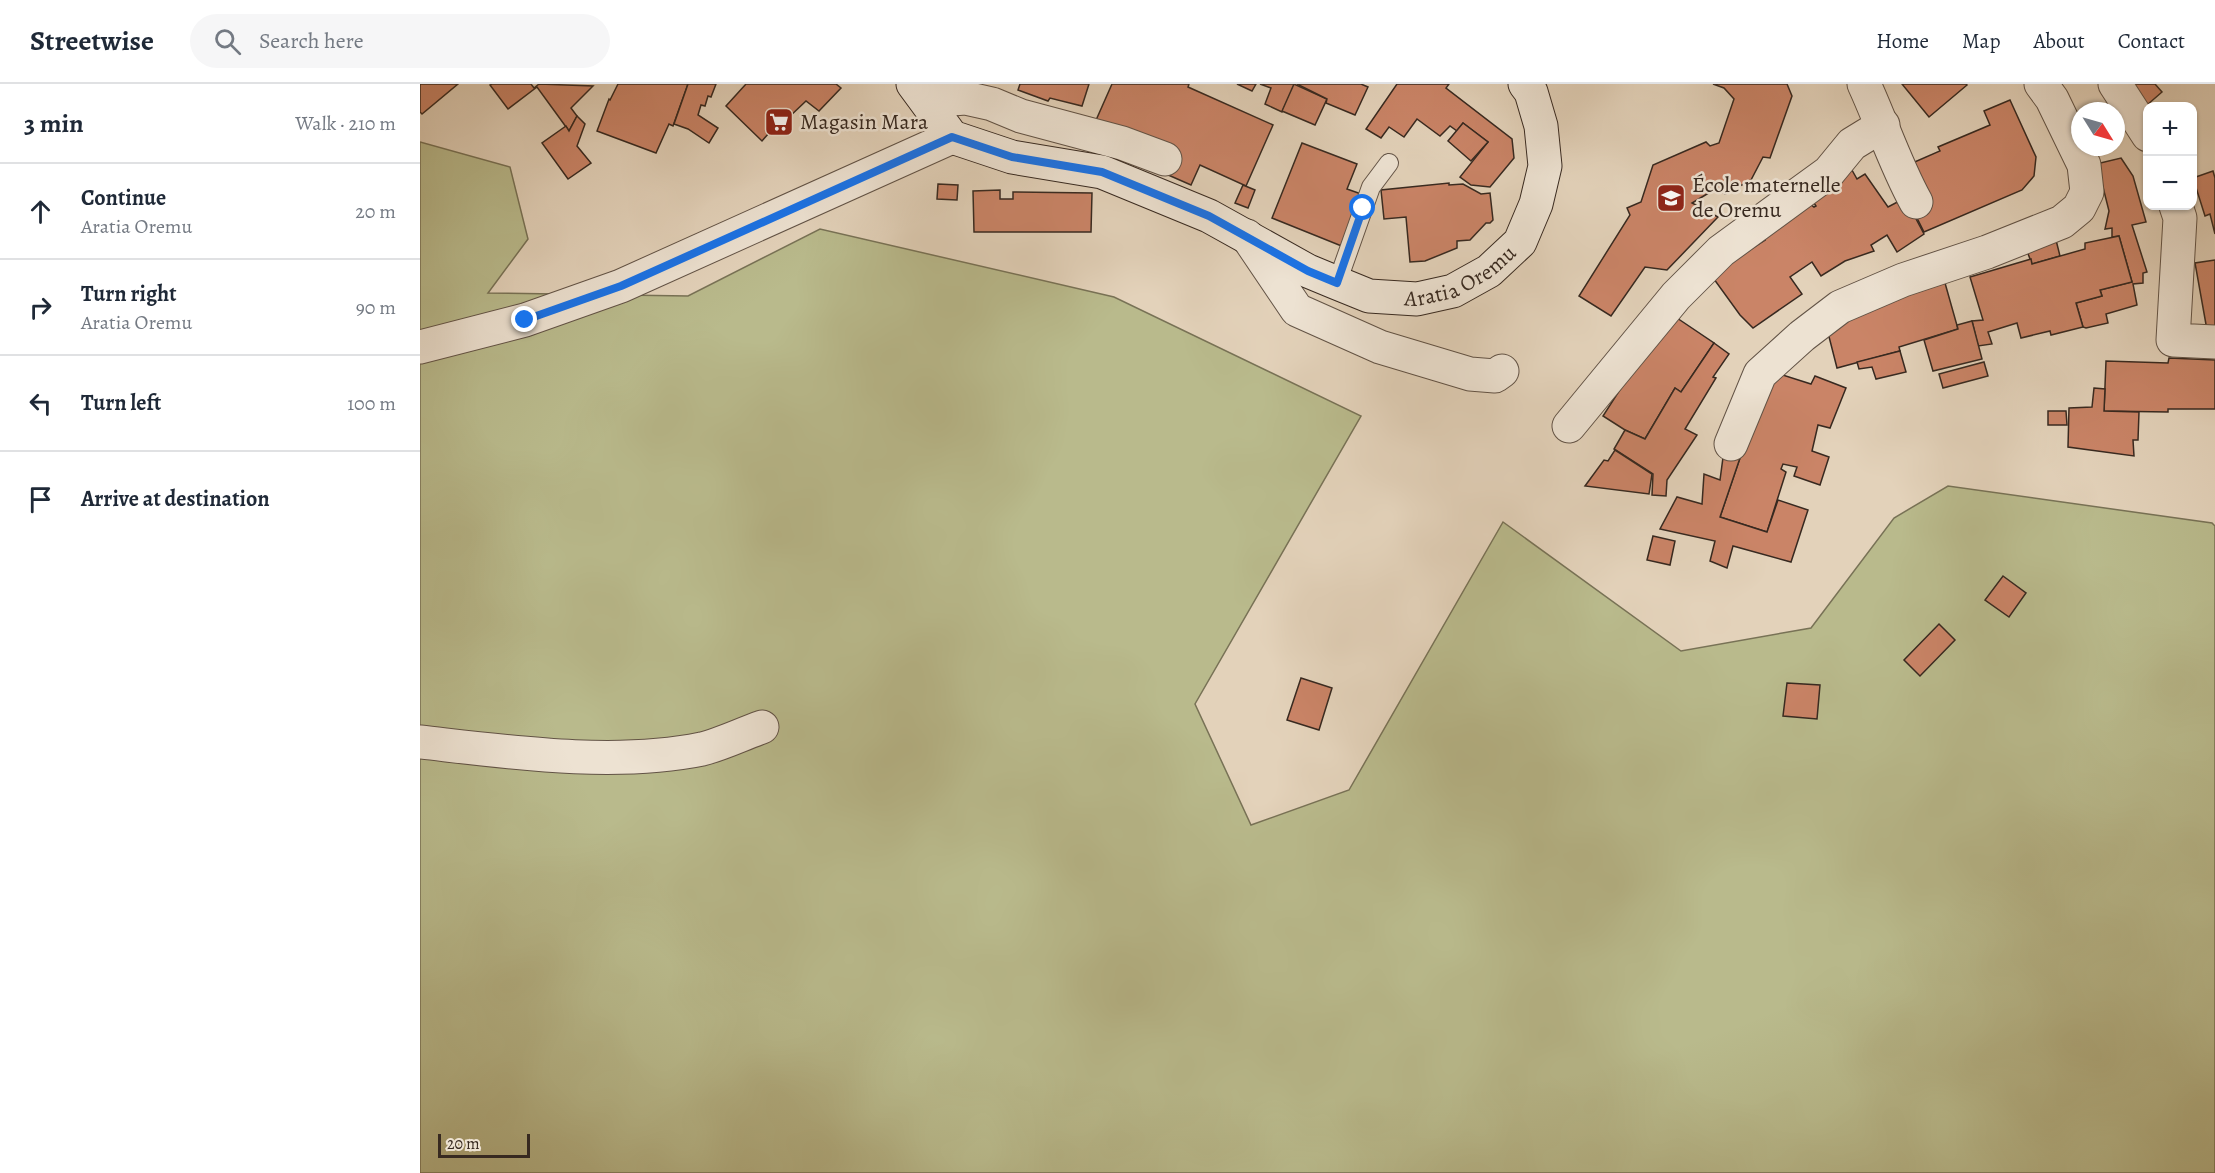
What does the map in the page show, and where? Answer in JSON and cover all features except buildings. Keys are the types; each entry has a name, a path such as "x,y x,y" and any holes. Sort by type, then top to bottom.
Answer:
{"street":[{"name":"Aratia Oremu","path":"952,137 1012,157 1102,172 1209,216 1308,271 1369,296 1417,299 1453,291 1489,271 1520,243 1536,204 1545,165 1541,126 1531,92 1525,84"},
{"path":"1864,84 1883,125 1897,166 1916,202"},
{"path":"1731,444 1760,374 1802,336 1840,307 1903,280 1987,252 2062,222 2079,208 2087,192 2084,165 2052,99 2041,84"},
{"path":"2115,84 2143,127"},
{"path":"420,347 525,320 621,286 952,137 920,93"},
{"path":"920,93 965,98 992,104 1021,116 1122,143 1165,159"},
{"path":"1569,426 1676,296 1721,251 1829,172 1852,144 1883,125"},
{"path":"2177,210 2180,218 2173,340 2215,342"},
{"name":"Aratia Oremu","path":"1247,236 1297,310 1380,347 1470,374 1495,376 1502,371"},
{"path":"420,742 495,751 632,758 703,748 762,727"}],"lane":[{"path":"1337,283 1371,187 1389,163"}],"green space":[{"path":"420,142 510,167 528,239 488,293 688,296 820,229 1114,297 1361,416 1195,704 1251,825 1349,790 1503,522 1681,651 1811,628 1894,518 1948,486 2212,523 2215,526 2215,1173 420,1173"}],"place":[{"name":"Magasin Mara","path":"779,122"},
{"name":"École maternelle de Oremu","path":"1671,198"}],"route":[{"path":"525,320 621,286 952,137 1012,157 1102,172 1209,216 1308,271 1337,283 1363,208"}]}
